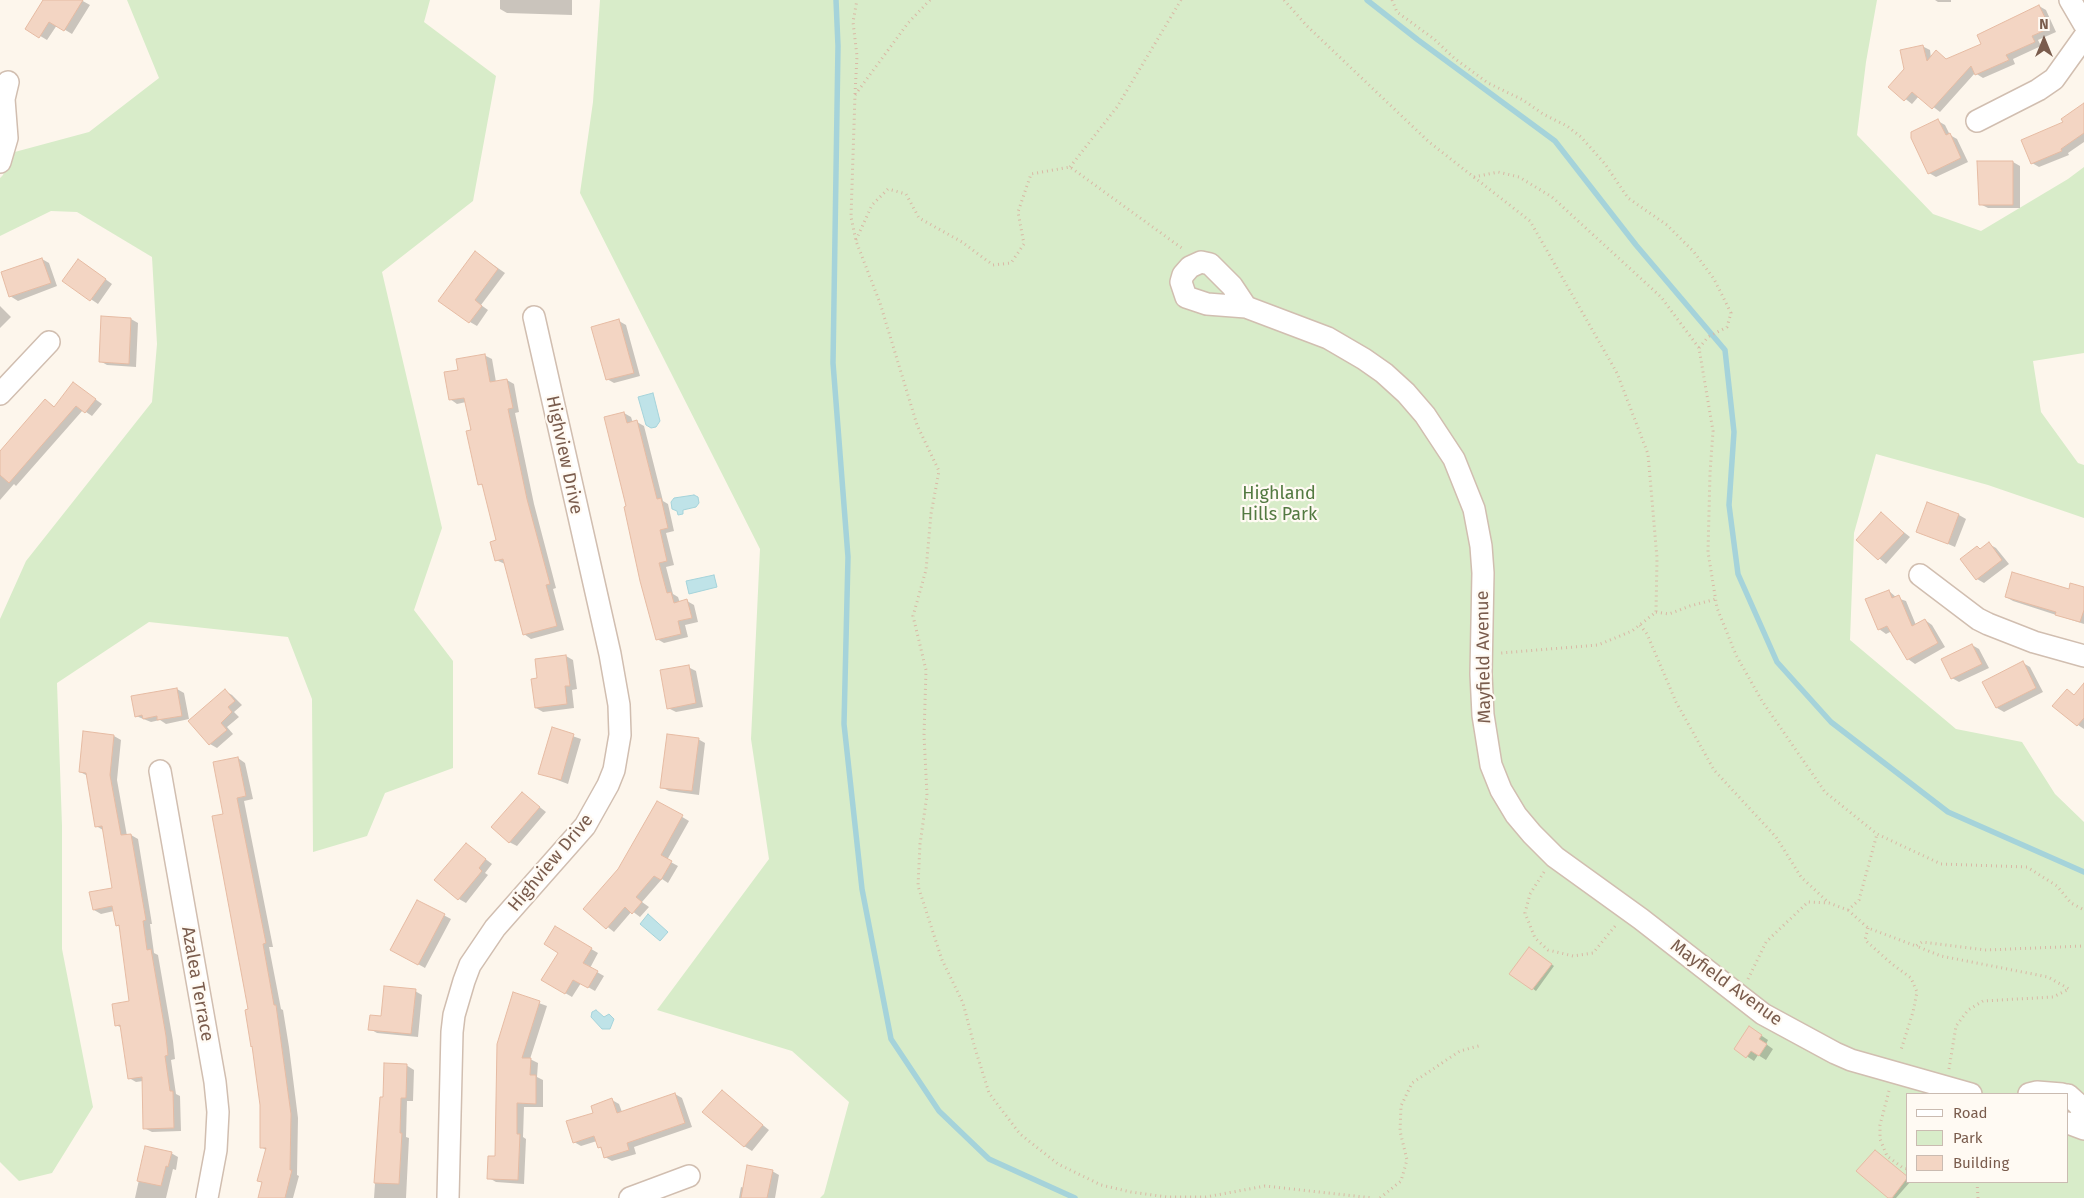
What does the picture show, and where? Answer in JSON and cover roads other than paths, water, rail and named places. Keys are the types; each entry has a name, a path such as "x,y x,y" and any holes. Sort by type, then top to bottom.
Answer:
{"street":[{"path":"2070,0 2084,24"},
{"path":"1976,120 2038,90 2054,79 2084,37"},
{"path":"0,162 7,138 4,99 8,82"},
{"name":"Mayfield Avenue","path":"1246,306 1232,286 1210,264 1201,262 1190,267 1183,275 1181,282 1182,290 1186,297 1207,304 1246,306 1328,338 1364,359 1384,373 1406,393 1444,442 1464,482 1478,526 1482,573 1482,715 1491,765 1501,790 1516,815 1555,857 1628,910 1763,1014 1835,1053 1867,1066 1967,1093"},
{"name":"Highview Drive","path":"448,1198 452,1032 458,998 470,965 495,928 561,854 589,819 614,770 620,735 619,705 610,654 534,317"},
{"path":"0,394 49,342"},
{"path":"1920,575 1978,619 1988,624 2034,642 2084,656"},
{"name":"Azalea Terrace","path":"160,771 218,1112 216,1150 207,1198"},
{"path":"2033,1093 2050,1093"},
{"path":"2069,1097 2080,1105 2084,1116"},
{"path":"2069,1123 2084,1129"},
{"path":"630,1198 689,1176"}],"water":[{"path":"653,393 660,421 656,427 651,428 646,425 638,397"},
{"path":"694,495 698,497 699,503 696,507 683,510 683,514 678,515 677,511 672,509 671,502 674,498"},
{"path":"714,575 717,587 689,594 686,581"},
{"path":"648,914 668,932 660,941 640,924"},
{"path":"596,1010 604,1017 609,1014 614,1019 610,1029 602,1029 591,1017 592,1012"}],"waterway":[{"path":"836,0 838,46 833,363 848,557 844,724 862,889 891,1039 939,1111 989,1159 1075,1198"},
{"path":"1367,0 1555,141 1636,245 1725,350 1734,432 1729,505 1738,574 1777,662 1831,722 1948,812 2084,872"}],"park label":[{"name":"Highland Hills Park","path":"1279,504"}]}
